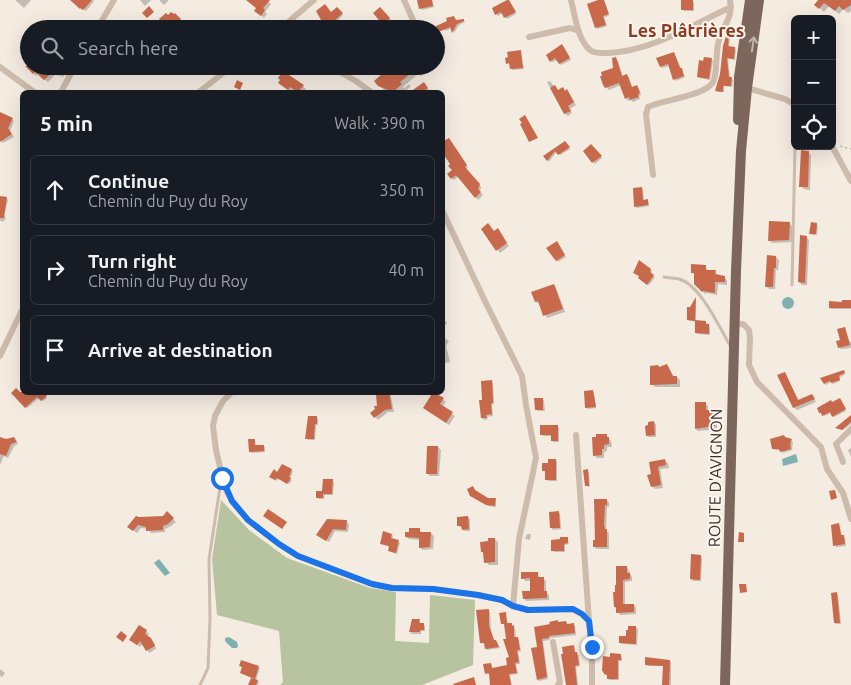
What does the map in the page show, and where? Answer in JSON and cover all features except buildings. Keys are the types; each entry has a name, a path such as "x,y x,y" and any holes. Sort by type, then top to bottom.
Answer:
{"main road":[{"name":"ROUTE D'AVIGNON","path":"736,271 734,223 739,77 750,0"},
{"name":"ROUTE D'AVIGNON","path":"725,685 741,151 759,0"}],"street":[{"path":"102,20 114,0"},
{"path":"291,20 314,0"},
{"path":"404,0 413,20"},
{"path":"571,0 579,31 587,47 595,53 614,53 656,43 731,8"},
{"path":"653,175 646,114 648,107 656,102 681,98 707,88 712,83 718,43 722,30 730,17 730,0"},
{"path":"529,37 570,28 579,31"},
{"path":"0,67 31,90"},
{"path":"62,90 70,75"},
{"path":"202,90 221,75"},
{"path":"345,75 369,90"},
{"path":"739,77 747,88 770,93 791,103"},
{"path":"835,150 851,181"},
{"path":"445,216 522,376 536,458 519,539 513,606"},
{"path":"0,356 20,314"},
{"path":"735,324 743,324 749,330 748,365 757,382 820,447 827,469 843,493 851,518"},
{"path":"229,395 217,410 214,426 216,450 222,478 232,501 248,520 298,556 372,584 392,588 433,589 478,595 502,600 513,606 528,610 573,609 589,621"},
{"path":"843,462 836,444 851,429"},
{"path":"576,435 592,647 592,685"},
{"path":"552,642 560,682 558,685"}],"lane":[{"path":"404,90 409,86"},
{"path":"792,285 796,150"},
{"path":"664,277 680,279 696,292 715,317 734,352"},
{"path":"200,685 208,668 210,619 209,560 222,478"}],"path":[{"path":"836,146 851,149"}],"green space":[{"path":"221,500 249,530 287,558 370,588 396,592 395,641 429,643 430,595 475,600 473,665 422,685 280,685 283,682 279,631 217,615 212,559"}],"water":[{"path":"788,297 794,303 788,309 782,303"},
{"path":"796,454 798,462 783,466 782,459"},
{"path":"159,559 170,573 165,576 154,563"},
{"path":"229,637 237,642 237,648 232,648 225,641 225,638"}],"district":[{"name":"Les Plâtrières","path":"686,30"}],"route":[{"path":"222,478 232,501 248,520 298,556 358,580 392,588 433,589 478,595 502,600 513,606 528,610 573,609 589,621 592,647"}]}
